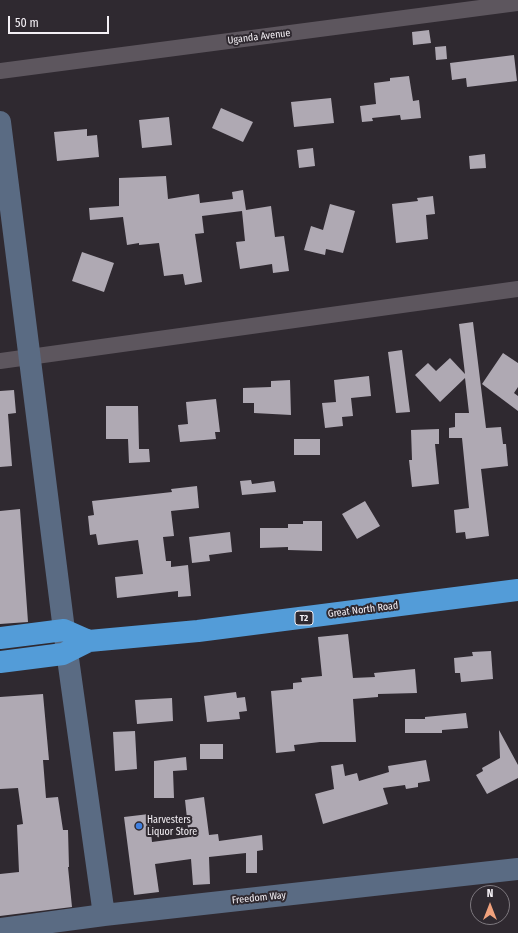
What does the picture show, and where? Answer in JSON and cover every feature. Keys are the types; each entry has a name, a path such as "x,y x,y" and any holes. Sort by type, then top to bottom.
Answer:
{"highway":[{"name":"Great North Road","path":"0,662 68,652 89,641 198,632 518,590"},
{"path":"0,638 64,630"},
{"name":"Great North Road","path":"64,630 89,641"}],"main road":[{"path":"0,122 84,783 104,915"},
{"name":"Freedom Way","path":"0,929 104,915 518,869"}],"street":[{"name":"Uganda Avenue","path":"0,71 518,3"},
{"path":"0,361 518,289"}],"building":[{"path":"429,30 431,43 413,45 412,32"},
{"path":"446,46 447,59 436,60 435,47"},
{"path":"514,55 517,81 467,87 466,78 452,80 450,63"},
{"path":"409,76 413,101 419,100 421,118 401,120 400,115 372,118 373,121 362,122 360,106 376,104 374,83 390,81 390,78"},
{"path":"331,98 334,123 294,127 291,102"},
{"path":"221,108 253,122 243,142 212,128"},
{"path":"169,117 172,145 142,148 139,120"},
{"path":"87,129 87,136 97,135 99,157 57,161 54,132"},
{"path":"313,148 315,166 299,168 297,150"},
{"path":"485,154 486,168 470,169 469,156"},
{"path":"166,176 168,199 199,194 200,203 233,199 232,192 243,190 246,210 271,206 275,237 284,236 289,271 273,273 272,264 240,269 236,242 245,241 242,211 202,216 204,233 195,234 202,282 185,285 183,274 164,276 159,243 139,245 139,243 127,245 123,217 90,220 89,208 119,206 119,178"},
{"path":"433,196 435,214 426,215 428,239 396,243 392,204 418,201 417,198"},
{"path":"330,204 355,211 343,253 326,249 325,255 304,250 311,226 323,230"},
{"path":"82,252 114,263 104,292 72,281"},
{"path":"473,322 486,428 501,427 503,444 506,444 508,466 481,469 489,536 466,539 465,532 456,533 454,510 469,508 462,438 449,438 449,428 455,427 455,413 469,413 465,378 440,402 415,375 428,363 436,371 450,358 465,374 459,324"},
{"path":"402,350 410,412 396,413 388,352"},
{"path":"503,353 518,363 518,387 514,393 518,396 518,411 482,384"},
{"path":"369,376 371,396 351,398 353,416 342,417 343,426 325,428 322,403 336,402 334,380"},
{"path":"290,380 291,415 254,413 254,403 243,403 243,388 271,387 271,381"},
{"path":"14,390 16,413 8,414 12,466 0,467 0,391"},
{"path":"216,399 220,432 215,432 216,439 180,442 178,425 188,424 186,402"},
{"path":"106,406 138,406 139,449 149,449 150,462 129,463 128,439 106,439"},
{"path":"439,429 439,444 435,444 439,484 412,487 409,460 412,460 411,430"},
{"path":"294,439 320,439 320,455 294,455"},
{"path":"251,480 252,484 274,481 276,492 242,495 240,481"},
{"path":"197,486 199,508 171,511 174,536 163,537 166,561 171,561 171,567 188,565 191,596 178,597 178,591 117,598 115,577 143,574 138,540 98,545 96,534 90,535 88,516 94,515 92,501 172,492 171,489"},
{"path":"365,501 380,526 357,539 342,514"},
{"path":"20,509 28,622 0,624 0,511"},
{"path":"303,521 322,521 322,551 288,550 288,547 260,548 260,528 288,528 288,524 303,524"},
{"path":"230,532 232,552 209,555 210,561 192,563 189,537"},
{"path":"348,634 353,678 375,677 374,673 415,669 417,693 378,694 378,697 353,699 356,742 320,742 294,745 295,751 276,753 271,691 293,689 293,683 302,682 301,678 322,676 318,637"},
{"path":"491,651 493,679 461,682 460,673 455,673 454,658 473,656 472,652"},
{"path":"236,692 237,698 245,697 247,711 239,712 240,719 207,722 204,696"},
{"path":"43,694 49,760 43,760 46,798 58,797 63,830 68,830 68,867 72,907 0,916 0,874 19,872 17,825 23,824 18,788 0,789 0,697"},
{"path":"172,698 173,721 137,724 135,700"},
{"path":"466,713 468,728 442,730 442,733 405,733 405,719 425,719 425,717"},
{"path":"499,730 518,765 518,778 487,794 476,775 483,771 482,768 500,758"},
{"path":"135,731 137,769 115,771 113,732"},
{"path":"200,744 223,744 223,759 200,759"},
{"path":"186,757 187,770 173,771 174,798 154,798 154,761"},
{"path":"426,760 430,781 418,783 418,787 406,789 405,785 383,788 388,804 323,824 315,794 334,789 331,766 343,764 345,776 357,773 359,781 389,772 388,766"},
{"path":"204,797 209,835 218,834 219,841 262,835 263,850 257,851 257,873 246,873 246,853 209,857 210,884 193,885 191,859 155,864 159,892 134,895 124,817 149,814 152,842 189,837 185,800"}],"place":[{"name":"Harvesters Liquor Store","path":"139,826"}]}
